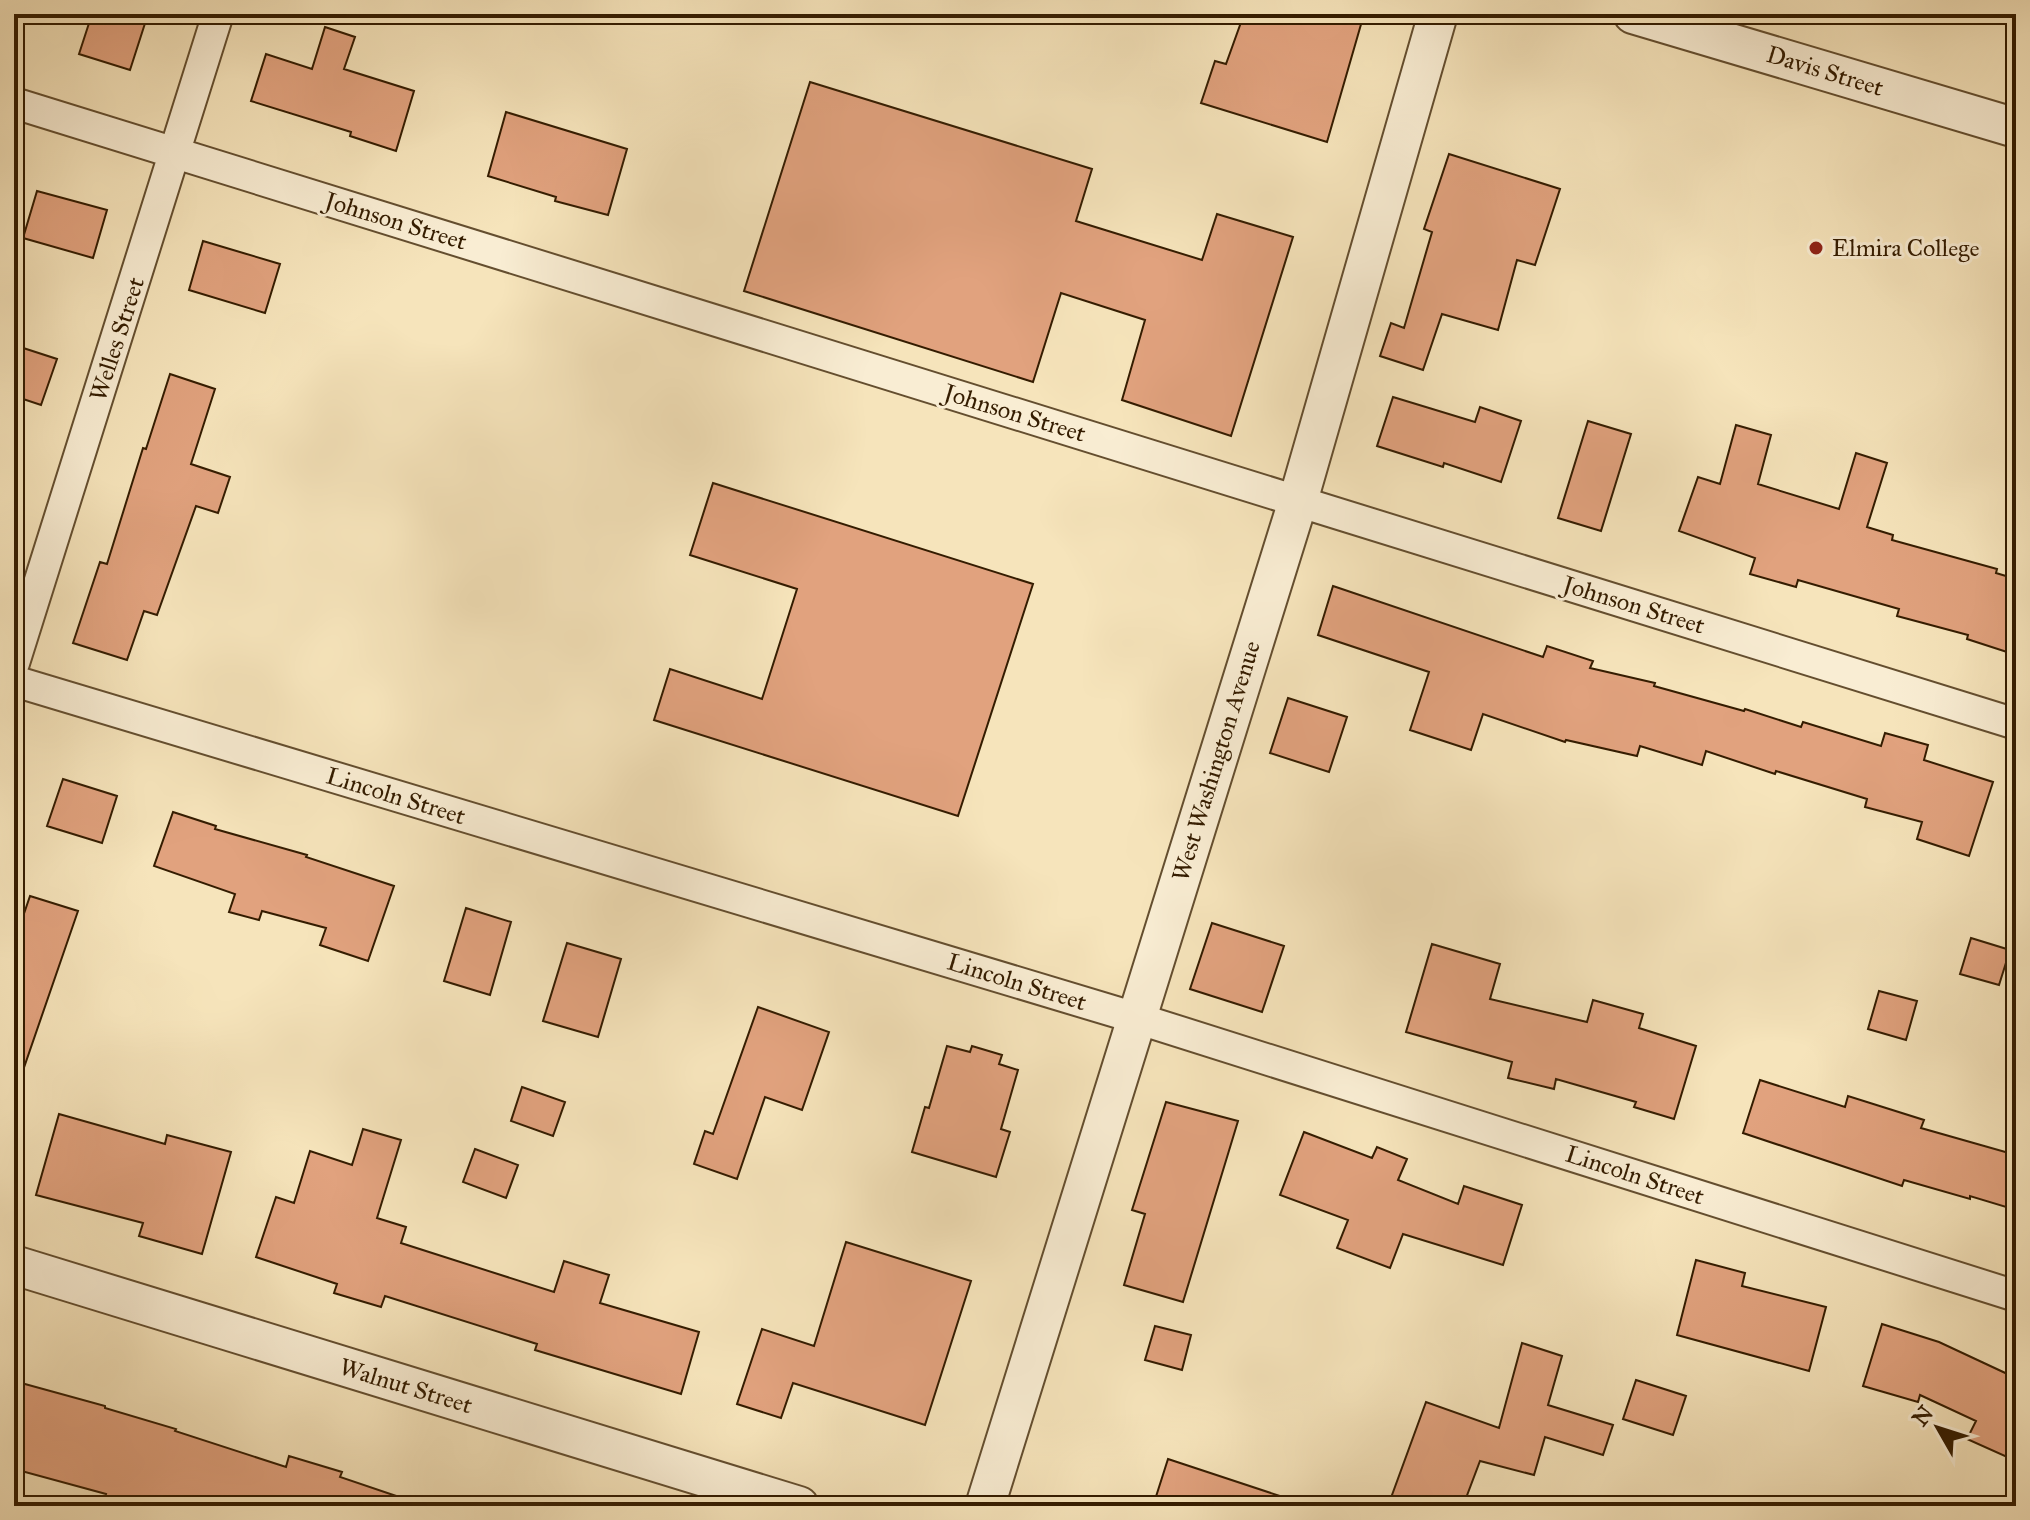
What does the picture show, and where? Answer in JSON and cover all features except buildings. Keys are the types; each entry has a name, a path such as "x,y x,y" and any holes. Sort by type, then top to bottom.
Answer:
{"street":[{"name":"Welles Street","path":"14,663 218,14"},
{"name":"West Washington Avenue","path":"985,1506 1298,501 1438,14"},
{"name":"Davis Street","path":"1633,14 2016,128"},
{"name":"Johnson Street","path":"14,103 2016,724"},
{"name":"Lincoln Street","path":"14,681 1136,1018 2016,1296"},
{"name":"Walnut Street","path":"14,1265 799,1506"}],"place":[{"name":"Elmira College","path":"1816,248"}]}
